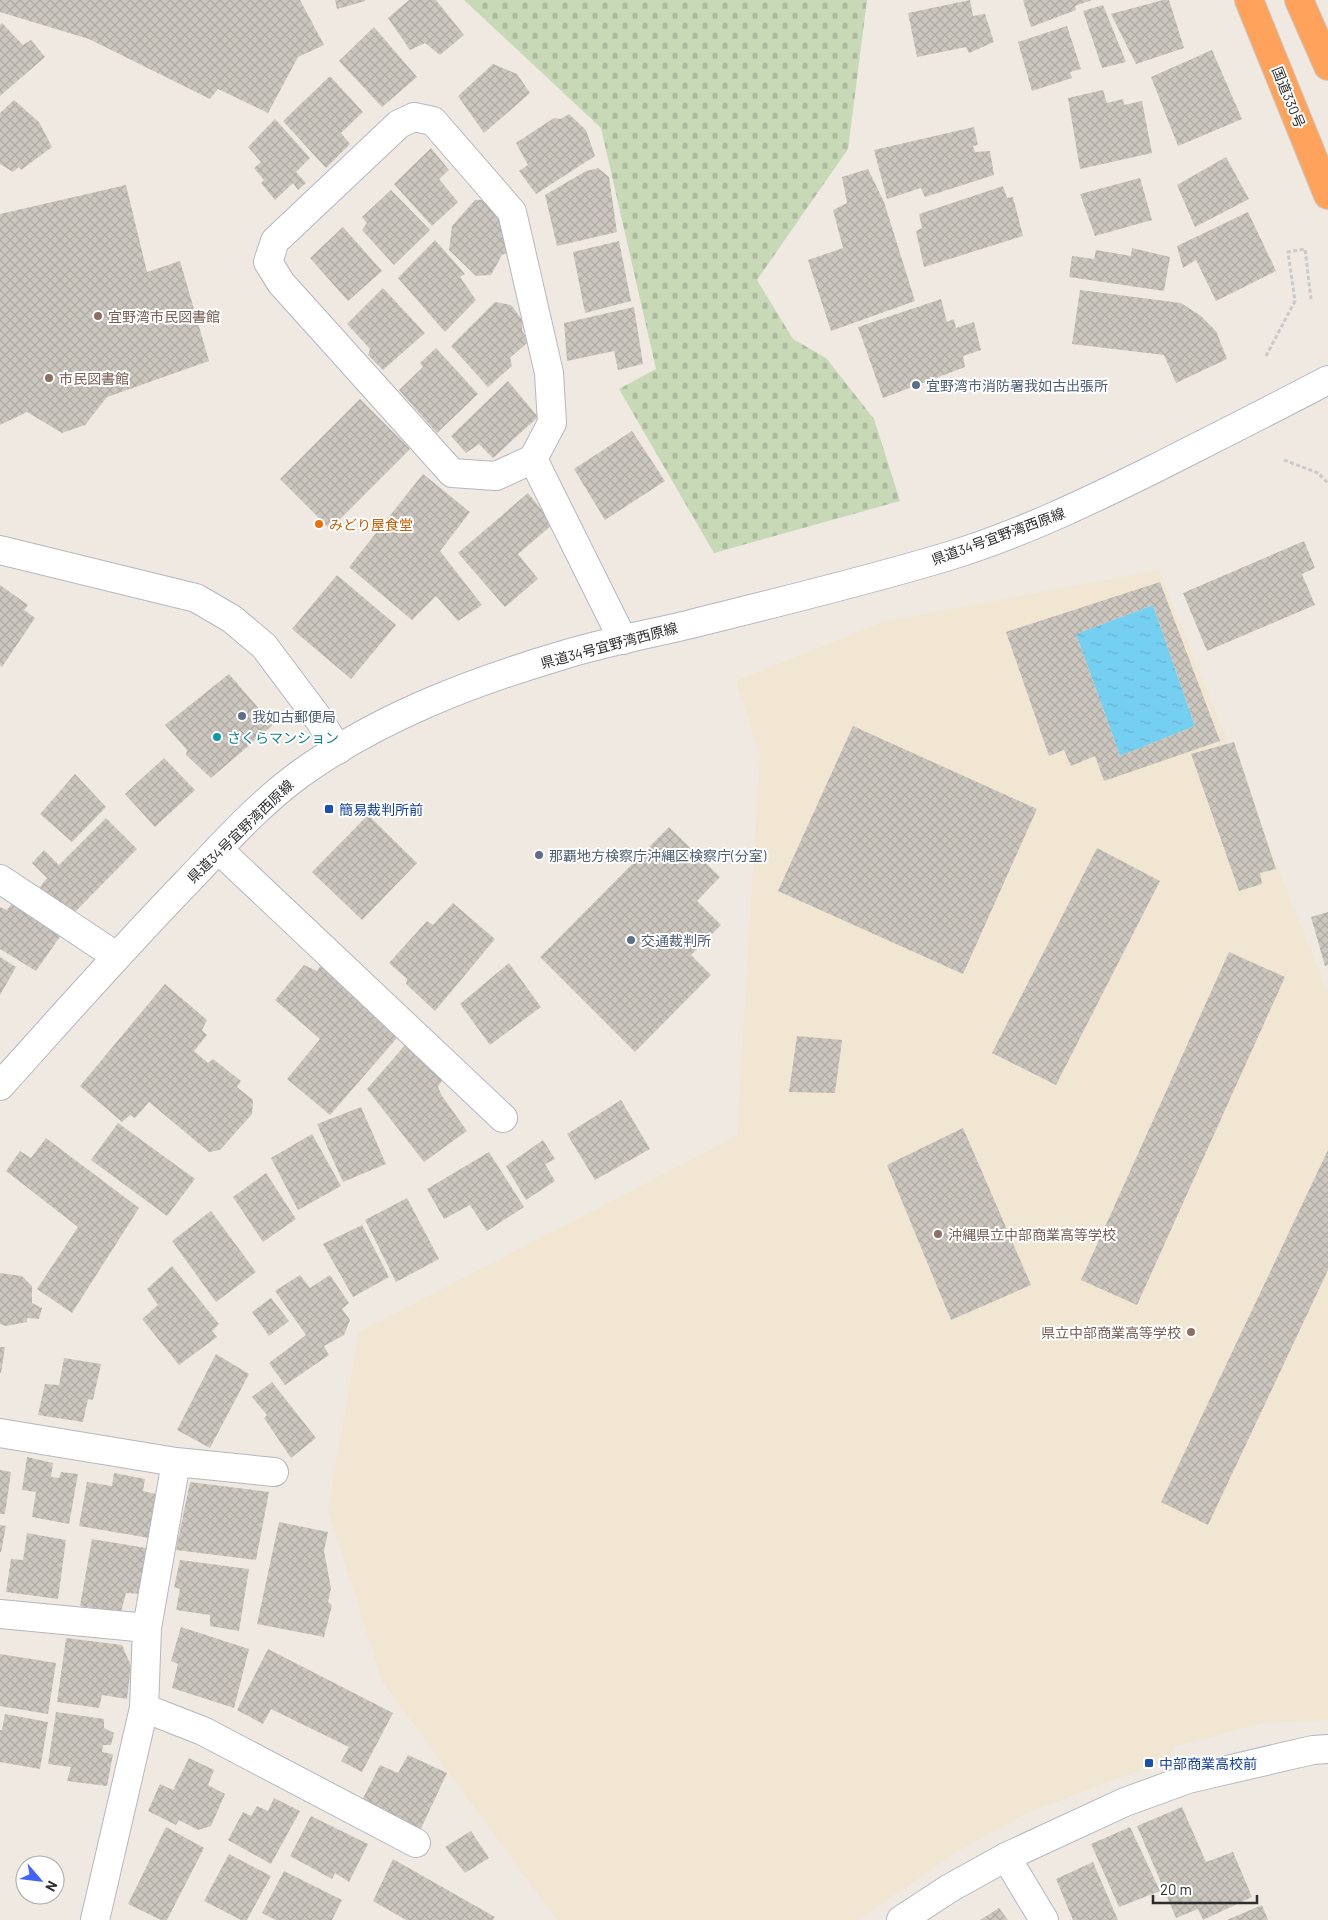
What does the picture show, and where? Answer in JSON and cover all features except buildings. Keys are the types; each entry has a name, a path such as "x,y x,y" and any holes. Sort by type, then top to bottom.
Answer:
{"highway":[{"name":"国道330号","path":"1249,0 1328,195"},
{"path":"1299,0 1328,66"}],"street":[{"path":"414,117 433,121 512,212 549,372 552,423 533,459 496,476 452,473 281,283 268,262 275,241 399,124 414,117"},
{"name":"県道34号宜野湾西原線","path":"0,1086 116,956 218,849 299,775 397,716 457,690 562,655 837,589 953,555 1012,534 1078,506 1328,380"},
{"path":"533,459 623,640"},
{"path":"0,550 196,598 232,619 264,646 318,718 338,750"},
{"path":"218,849 503,1118"},
{"path":"0,879 116,956"},
{"path":"0,1433 176,1462 274,1472"},
{"path":"95,1920 144,1708 148,1628 176,1462"},
{"path":"0,1614 148,1628"},
{"path":"144,1708 203,1731 416,1843"},
{"path":"901,1920 950,1888 1006,1856 1125,1802 1188,1779 1288,1756 1328,1749"},
{"path":"1006,1856 1044,1920"}],"path":[{"path":"1266,356 1295,302 1288,252 1306,249 1311,299"},
{"path":"1284,460 1318,473 1328,483"}],"shaded area":[{"name":"沖縄県立中部商業高等学校","path":"1159,570 1328,992 1328,1720 1263,1723 1174,1747 1167,1760 1027,1813 960,1850 857,1920 557,1920 382,1681 328,1510 359,1332 737,1136 760,756 736,681 882,622"}],"green space":[{"path":"464,0 867,0 848,149 757,280 793,339 826,358 874,419 900,501 714,553 619,389 656,369 601,128"}],"water":[{"path":"1153,605 1195,726 1120,756 1076,634"}],"place":[{"name":"宜野湾市民図書館","path":"98,316"},
{"name":"市民図書館","path":"49,378"},
{"name":"宜野湾市消防署我如古出張所","path":"916,385"},
{"name":"みどり屋食堂","path":"319,524"},
{"name":"我如古郵便局","path":"242,716"},
{"name":"さくらマンション","path":"217,737"},
{"name":"簡易裁判所前","path":"329,809"},
{"name":"那覇地方検察庁沖縄区検察庁(分室)","path":"539,855"},
{"name":"交通裁判所","path":"631,940"},
{"name":"沖縄県立中部商業高等学校","path":"938,1234"},
{"name":"県立中部商業高等学校","path":"1191,1332"},
{"name":"中部商業高校前","path":"1149,1763"}]}
